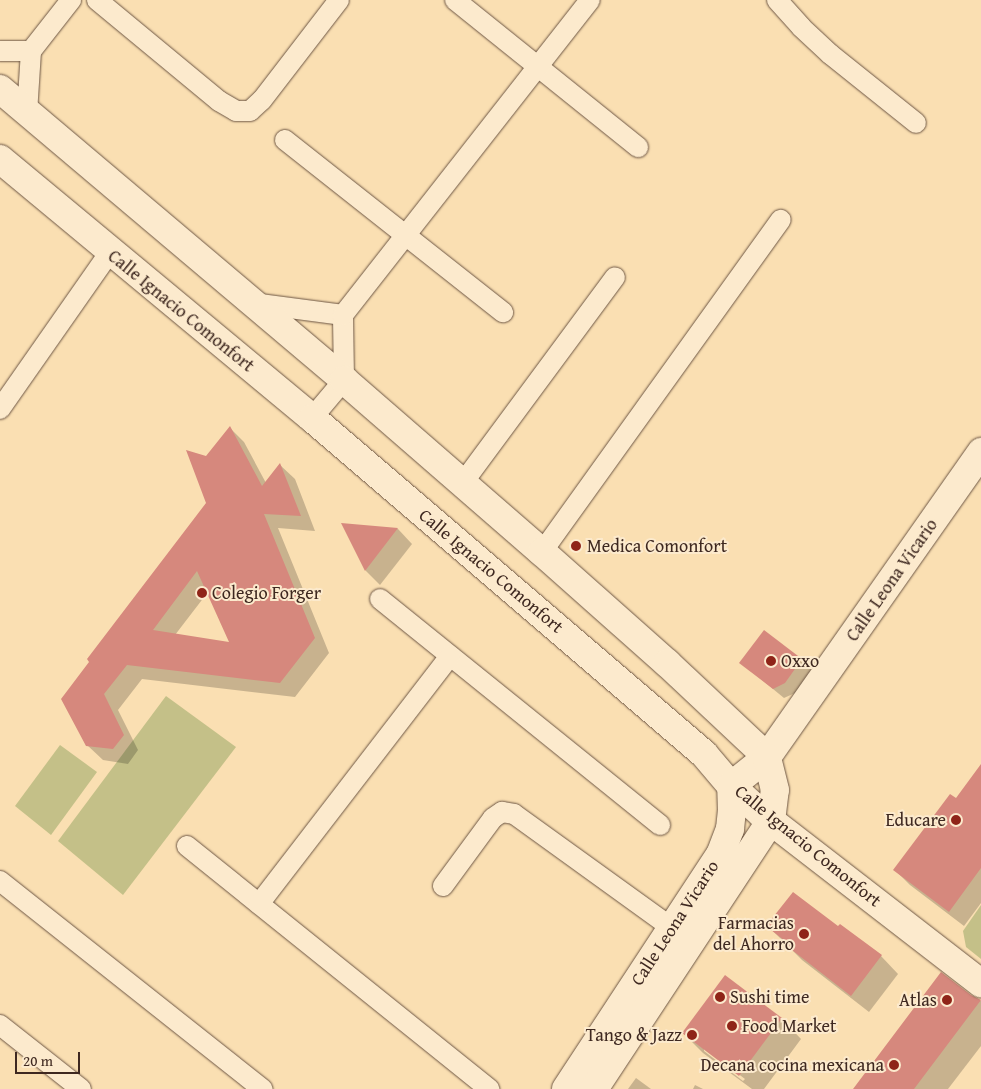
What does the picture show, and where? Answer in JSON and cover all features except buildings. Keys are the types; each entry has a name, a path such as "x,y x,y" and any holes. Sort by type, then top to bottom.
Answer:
{"main road":[{"path":"0,89 344,380 542,552 668,663 767,756"},
{"name":"Calle Ignacio Comonfort","path":"0,159 312,418 704,754 731,786 771,820 981,983"},
{"name":"Calle Leona Vicario","path":"597,1070 672,928 720,855 730,829 732,810 731,786 767,756 981,452"},
{"name":"Calle Leona Vicario","path":"566,1089 597,1070 771,820 775,790 767,756"}],"street":[{"path":"28,113 32,51 71,0"},
{"path":"97,0 219,102 236,111 250,111 262,100 339,0"},
{"path":"454,0 638,147"},
{"path":"312,418 344,380 343,315 590,0"},
{"path":"777,0 801,27 830,54 916,123"},
{"path":"0,51 32,51"},
{"path":"285,140 503,312"},
{"path":"542,552 781,220"},
{"path":"0,409 110,252"},
{"path":"462,484 616,276"},
{"path":"252,303 343,315"},
{"path":"380,598 660,825"},
{"path":"260,904 450,656"},
{"path":"443,886 493,818 502,812 514,814 672,928"},
{"path":"187,846 489,1089"},
{"path":"0,881 262,1089"},
{"path":"0,1025 81,1089"}],"shaded area":[{"path":"166,696 236,747 123,895 58,841"},
{"path":"60,745 97,772 51,835 15,806"},
{"path":"981,905 981,959 966,947 963,931"}],"place":[{"name":"Medica Comonfort","path":"576,546"},
{"name":"Colegio Forger","path":"202,593"},
{"name":"Oxxo","path":"771,661"},
{"name":"Educare","path":"956,820"},
{"name":"Farmacias del Ahorro","path":"804,934"},
{"name":"Sushi time","path":"720,997"},
{"name":"Atlas","path":"947,1000"},
{"name":"Food Market","path":"732,1026"},
{"name":"Tango & Jazz","path":"692,1035"},
{"name":"Decana cocina mexicana","path":"894,1065"}]}
